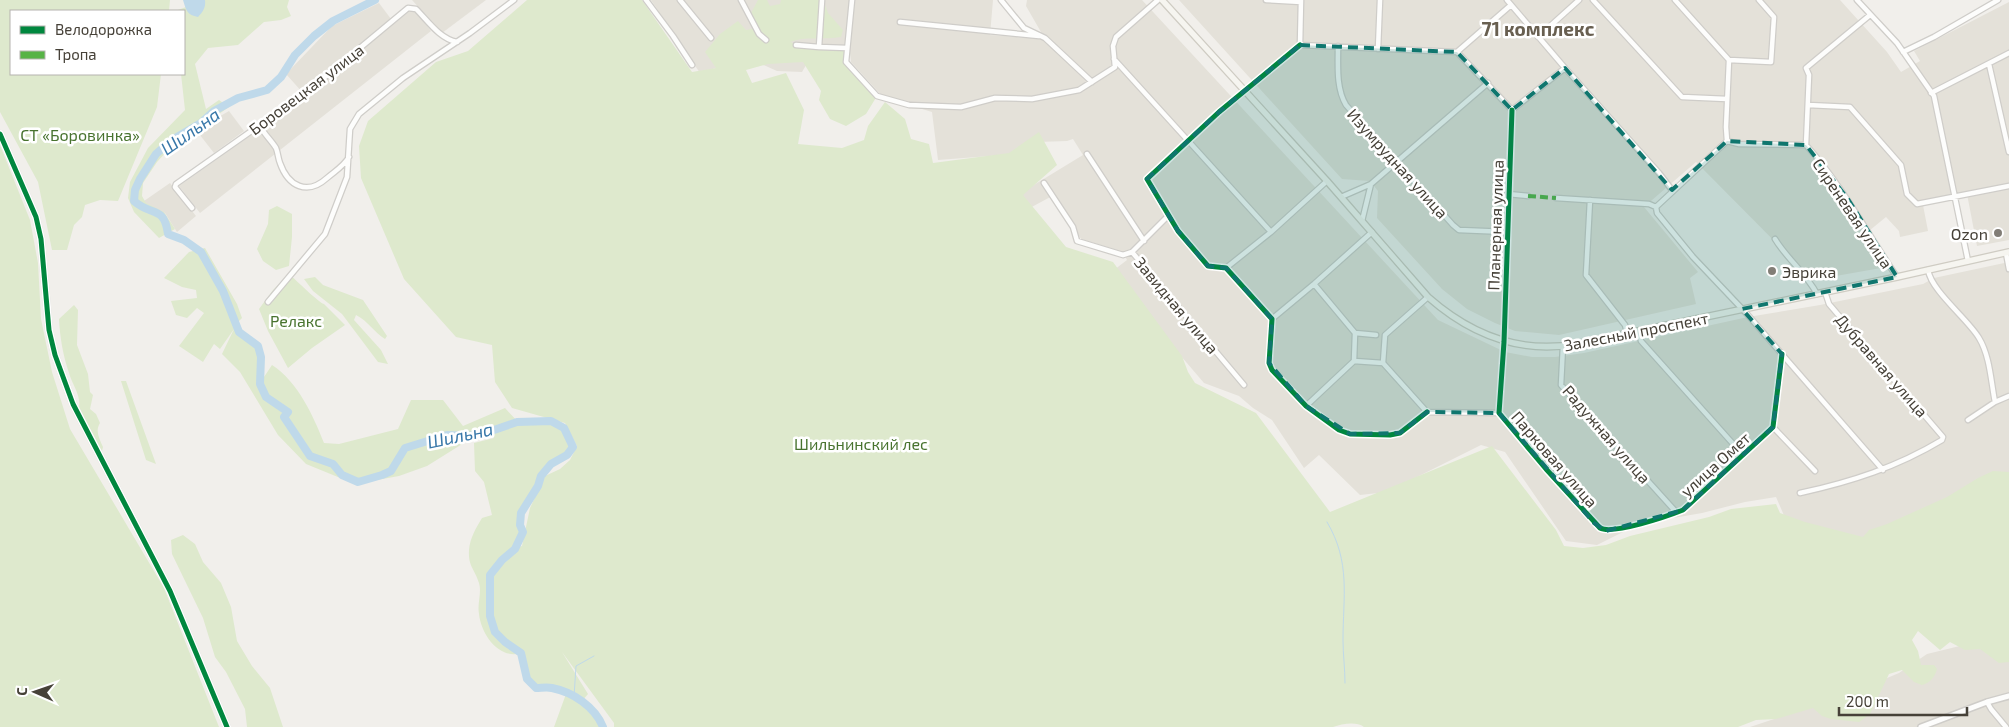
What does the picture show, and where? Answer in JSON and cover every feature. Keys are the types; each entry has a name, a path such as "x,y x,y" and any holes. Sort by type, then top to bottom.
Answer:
{"main road":[{"name":"Залесный проспект","path":"1162,0 1327,181 1428,297 1444,311 1467,325 1504,342 1539,347 1563,346 1817,294 2007,252"}],"street":[{"path":"268,302 325,234 347,177 350,128 359,114 403,78 457,42 514,0"},
{"path":"646,0 692,65"},
{"path":"680,0 711,38"},
{"path":"741,0 759,34 766,40"},
{"path":"820,47 822,0"},
{"path":"852,0 846,62 877,96 908,105 961,107 995,98 1032,99 1079,90 1115,67 1114,46 1116,37 1158,0"},
{"path":"1001,0 1024,28 1044,38 1092,82"},
{"path":"1266,0 1301,1 1300,45"},
{"path":"1378,49 1380,0"},
{"path":"1507,0 1538,38 1672,190"},
{"path":"1538,38 1579,0"},
{"path":"1593,0 1682,97 1727,99"},
{"path":"1656,206 1727,141 1729,60 1675,0"},
{"path":"1729,60 1771,62 1774,17 1759,0"},
{"path":"1857,0 1903,52 1931,93 1937,107 1968,261"},
{"path":"1903,52 1934,37 1998,0"},
{"path":"1457,52 1511,5"},
{"name":"Боровецкая улица","path":"192,208 175,185 307,92 411,7 416,9 443,36 457,42"},
{"path":"1806,146 1809,75 1806,68 1870,15"},
{"path":"900,22 1039,36"},
{"path":"1013,33 1024,28"},
{"path":"796,45 847,48"},
{"path":"1499,413 1427,412 1400,433 1350,434 1339,430 1306,406 1272,370 1269,363 1272,319 1226,268 1208,266 1178,231 1147,179 1219,112 1300,45 1457,52 1512,110 1565,68"},
{"name":"Изумрудная улица","path":"1338,46 1341,97 1346,105 1453,225 1459,230 1507,232"},
{"path":"1931,93 2009,53"},
{"path":"1114,59 1271,232"},
{"path":"1989,64 2009,152"},
{"path":"1341,197 1371,184 1488,83"},
{"path":"1808,105 1850,107 1901,165 1907,194 1917,204 2009,186"},
{"name":"Планерная улица","path":"1504,342 1512,110"},
{"path":"260,126 266,137 275,146 280,164 289,179 297,186 310,187 318,185 345,163 349,156"},
{"path":"0,134 36,217 41,239 50,330 55,355 73,404 170,591 226,727"},
{"name":"Сиреневая улица","path":"1727,141 1739,144 1806,146 1848,199 1897,277"},
{"name":"Завидная улица","path":"1086,154 1144,241"},
{"path":"1226,268 1271,232 1327,181"},
{"name":"Завидная улица","path":"1044,183 1073,227 1077,241 1123,255 1132,252 1244,385"},
{"path":"1362,221 1371,184"},
{"path":"1508,194 1528,196"},
{"path":"1556,198 1656,206"},
{"path":"1590,200 1586,275 1625,325 1627,333"},
{"path":"1656,206 1658,213 1693,257 1782,354 1882,470 1838,485 1800,493"},
{"path":"1132,252 1169,215"},
{"path":"1272,319 1372,232"},
{"path":"1775,238 1783,251 1813,286 1817,294"},
{"path":"2007,252 2009,269"},
{"path":"1928,270 1932,282 1982,343 1995,402"},
{"path":"1306,406 1354,361 1355,333 1314,284"},
{"name":"Дубравная улица","path":"1826,292 1829,304 1943,436 1942,440 1917,455 1882,470"},
{"path":"1383,363 1385,335 1428,297"},
{"path":"1639,331 1641,341 1743,455"},
{"path":"1355,333 1376,335"},
{"name":"Парковая улица","path":"1504,342 1499,413 1600,528"},
{"name":"Радужная улица","path":"1563,346 1561,385 1677,512"},
{"name":"улица Омет","path":"1600,528 1606,531 1619,529 1677,512 1689,505 1773,427 1782,354"},
{"path":"1354,361 1383,363 1427,412"},
{"path":"1968,420 1995,402 2009,396"},
{"path":"1773,427 1815,471"},
{"path":"1920,727 1987,702 2009,696"},
{"path":"1987,702 2006,727"}],"highlighted area":[{"path":"1300,45 1457,52 1512,110 1565,68 1672,190 1727,141 1806,145 1848,199 1897,277 1742,309 1782,354 1773,427 1683,510 1606,531 1594,523 1499,413 1427,412 1400,433 1350,434 1306,406 1269,363 1272,319 1226,268 1208,266 1178,231 1147,179 1219,112"}],"shaded area":[{"path":"412,0 486,0 442,33"},
{"path":"651,0 993,0 990,35 1045,39 1026,6 1027,0 1142,0 1438,320 1505,352 1532,357 1555,357 1584,353 1748,317 1820,305 1923,284 1934,278 2009,262 2009,476 1861,539 1786,520 1776,497 1639,524 1597,545 1566,541 1505,452 1481,445 1387,492 1360,495 1319,455 1304,468 1272,420 1239,396 1204,383 1110,273 1127,260 1123,252 1081,239 1054,195 1028,209 1019,194 1083,155 1073,139 1038,142 1016,154 938,160 932,112 883,97 851,62 850,53 815,50 802,72 777,71 748,58 700,73"},
{"path":"1179,0 1840,0 1887,52 1901,72 1920,61 1914,51 2009,2 2009,240 1977,246 1967,194 1923,205 1928,231 1900,237 1899,231 1886,217 1864,235 1881,268 1813,280 1696,162 1644,207 1698,272 1690,278 1696,304 1559,335 1515,331 1467,309 1442,289 1377,218 1378,191 1370,181 1342,179"},
{"path":"379,3 391,19 303,93 286,74 332,26"},
{"path":"411,10 416,12 431,31 200,213 179,186 287,110"},
{"path":"229,111 244,131 214,153 196,130"},
{"path":"170,183 196,216 177,232 165,213 147,205 144,201"},
{"path":"2009,634 2009,727 1750,727 1831,700 1880,681 1899,673 1927,654"}],"green space":[{"name":"СТ «Боровинка»","path":"0,0 170,0 169,10 10,10 10,75 161,75 157,107 118,201 100,200 85,205 82,217 74,225 67,250 52,250 38,182 0,112"},
{"path":"199,0 289,0 287,7 291,16 281,20 264,22 238,45 208,48 195,64 206,109 219,100 229,107 169,149 157,162 143,183 142,196 146,203 164,212 175,229 159,238 134,212 128,198 130,182 148,148 185,110 181,75 185,75 185,10 178,10 197,3"},
{"name":"Шильнинский лес","path":"527,0 642,0 692,72 716,68 705,52 720,34 738,21 746,30 752,29 751,13 758,0 767,0 770,6 780,4 781,0 823,0 828,13 843,30 841,37 802,39 790,42 798,45 847,48 846,62 877,96 866,114 846,126 830,119 819,100 821,91 803,62 768,64 746,70 752,83 786,73 804,110 798,144 842,148 864,140 868,126 885,102 905,119 911,139 929,144 933,163 1009,153 1039,132 1057,165 1023,195 1066,247 1113,262 1182,356 1188,372 1195,383 1256,413 1330,512 1492,446 1556,530 1564,546 1583,548 1606,545 1630,536 1709,517 1731,509 1776,504 1780,513 1805,522 1863,537 1869,530 1947,497 1993,471 2009,472 2009,662 1999,663 1980,649 1965,650 1950,642 1940,650 1918,631 1912,640 1918,651 1921,665 1934,665 1937,669 1933,677 1922,685 1914,682 1902,670 1889,674 1870,714 1859,722 1831,719 1822,716 1813,708 1776,719 1756,720 1738,727 1364,727 1361,725 1345,724 1333,727 614,727 614,723 562,652 588,694 582,701 599,717 603,727 554,727 566,694 552,688 536,688 527,679 521,653 505,653 492,644 480,622 480,587 471,564 469,550 472,537 482,518 492,515 484,482 475,471 474,443 494,438 491,432 469,436 467,441 427,466 399,476 355,484 306,464 278,435 240,372 222,354 234,329 220,349 214,344 203,362 179,346 204,313 197,308 187,318 176,315 171,301 197,298 196,290 182,287 164,278 189,252 205,248 237,304 242,318 237,323 239,332 258,346 261,357 260,383 272,365 290,380 304,400 324,443 339,444 398,429 411,400 443,400 463,426 505,408 518,422 551,421 564,428 573,447 567,455 551,464 541,476 538,486 521,513 520,525 523,532 515,548 522,546 530,508 545,476 560,469 570,460 577,446 565,423 512,408 495,382 492,345 456,337 404,279 361,178 359,146 368,121 436,62 468,51"},
{"path":"0,145 30,220 38,263 41,319 52,372 70,429 164,588 219,727 0,727"},
{"path":"277,206 292,214 292,237 289,266 276,270 263,261 257,249 268,224 269,210"},
{"name":"Релакс","path":"289,274 345,325 312,348 288,368 268,331 259,309 273,290"},
{"path":"315,277 323,285 363,300 387,336 385,339 356,315 354,320 381,350 388,364 378,362 342,314 313,291 304,279"},
{"path":"74,305 78,310 77,345 88,374 90,392 93,395 90,409 96,414 100,423 98,432 103,447 102,451 97,450 79,407 78,394 69,373 62,346 59,319"},
{"path":"121,381 126,381 156,464 146,460"},
{"path":"183,535 195,544 203,562 221,583 231,607 237,641 252,666 270,688 283,727 247,727 245,709 226,672 215,657 203,618 172,554 171,540"}],"water":[{"path":"183,0 205,0 204,9 198,17 191,15 186,9"}],"waterway":[{"name":"Шильна","path":"375,0 333,21 314,36 295,55 281,77 267,90 238,98 214,111 201,123 172,140 156,154 140,179 135,190 134,201 140,206 160,215 164,219 168,234 184,240 201,252 223,291 239,332 258,346 261,357 260,384 266,397 288,412 284,417 310,456 333,464 342,475 358,482 382,475 391,471 405,448 447,435 469,436 517,422 551,421 564,428 573,447 567,455 551,464 541,476 538,486 521,513 520,525 523,532 515,549 502,560 490,575 490,616 495,632 521,653 527,679 536,688 552,688 575,697 595,713 603,727"},
{"path":"1327,522 1335,537 1343,566 1345,683"},
{"path":"574,697 576,666 594,656"}],"marked path":[{"path":"1528,196 1556,198"}],"cycle path":[{"path":"1300,45 1219,112 1147,179 1178,231 1208,266 1226,268 1272,319 1269,363 1272,370 1306,406 1339,430 1350,434 1390,435 1400,433 1427,412"},
{"path":"1512,110 1504,342 1499,413 1546,469 1600,528 1616,529 1628,527 1683,510 1770,430 1773,427 1782,354"},
{"path":"0,134 36,217 41,239 49,330 55,355 73,404 170,591 227,727"}],"place":[{"name":"Ozon","path":"1998,233"},
{"name":"Эврика","path":"1772,271"}],"district":[{"name":"71 комплекс","path":"1538,28"}]}
